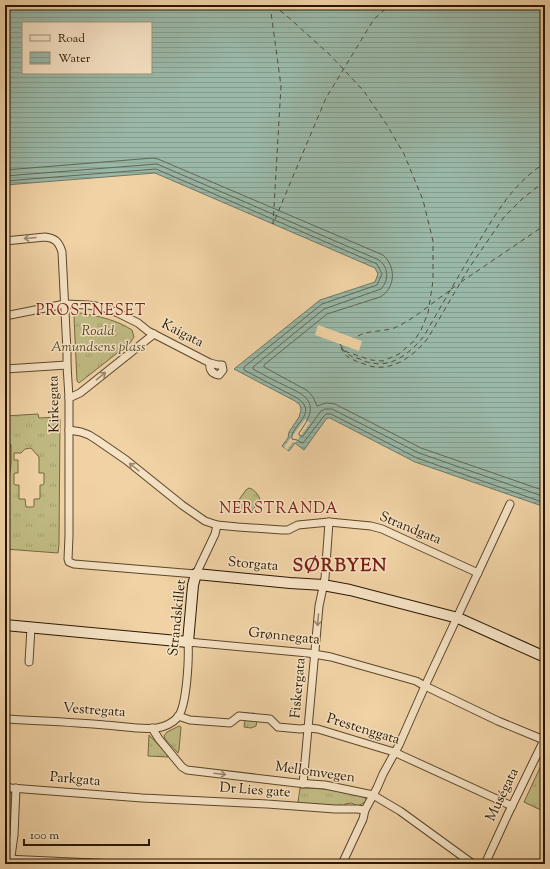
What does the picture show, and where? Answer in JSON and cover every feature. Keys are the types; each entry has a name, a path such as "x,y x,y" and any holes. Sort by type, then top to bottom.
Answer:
{"street":[{"name":"Kirkegata","path":"5,241 44,237 52,238 60,247 62,257 69,398 68,560"},
{"name":"Kaigata","path":"5,316 65,304 88,305 108,309 138,323 148,331 210,363"},
{"path":"69,398 80,393 154,334"},
{"path":"5,369 67,365"},
{"name":"Strandgata","path":"69,430 81,432 94,438 126,460 204,521 217,525 282,530 288,530 298,525 329,522 371,526 382,529 478,572"},
{"path":"342,864 363,818 365,810 399,745 510,504"},
{"name":"Fiskergata","path":"303,784 319,606 325,578 329,522"},
{"name":"Strandskillet","path":"178,716 182,708 184,698 193,585 196,574 215,534 217,525"},
{"name":"Storgata","path":"68,560 70,563 74,564 323,585 350,590 458,618 545,657"},
{"name":"Grønnegata","path":"5,625 315,654 331,657 416,682 498,720 544,739"},
{"path":"29,662 31,628"},
{"name":"Prestenggata","path":"178,716 190,720 230,723 239,716 262,718 270,719 278,727 318,729 394,752 512,806"},
{"name":"Vestregata","path":"5,719 159,728 178,716"},
{"name":"Mellomvegen","path":"152,728 159,739 187,770 336,787 373,795 400,811 473,864"},
{"name":"Muségata","path":"485,864 544,739"},
{"name":"Parkgata","path":"5,786 142,798"},
{"path":"16,788 14,835 9,861 117,864"},
{"name":"Dr Lies gate","path":"142,798 267,804 328,809 357,808 365,810"}],"green space":[{"name":"Roald Amundsens plass","path":"80,313 114,321 132,330 134,337 130,343 79,383 77,381 74,317 76,314"},
{"path":"38,414 39,418 59,417 60,419 58,553 5,549 5,416","holes":["31,448 39,457 39,473 44,473 44,483 43,485 40,485 40,498 34,499 33,507 26,507 25,499 19,499 19,485 14,484 14,474 18,473 18,460 14,460 14,453 21,453 25,449"]},
{"path":"5,438 11,445 10,473 5,473"},
{"path":"249,488 256,492 260,500 252,511 247,509 245,512 237,511 233,508"},
{"path":"245,720 257,721 256,726 251,728 244,727"},
{"path":"179,726 181,727 178,753 164,736 167,732"},
{"path":"149,735 168,755 168,757 148,756"},
{"path":"545,757 545,812 524,802"},
{"path":"300,788 346,792 355,794 367,800 358,806 351,803 345,804 344,806 302,804 298,802"},
{"path":"5,790 12,793 13,798 12,847 9,854 6,855"}],"water":[{"path":"5,5 545,5 545,507 415,462 330,418 327,418 304,450 295,443 289,451 282,446 299,417 301,410 300,405 234,369 320,300 375,282 378,274 375,268 155,173 5,185"}],"pier":[{"path":"318,325 362,341 359,351 315,335"},
{"path":"305,419 310,423 295,443 293,442 287,450 284,447"}],"ferry route":[{"path":"270,5 281,86 273,224 326,98 374,19 390,5"},
{"path":"273,5 329,54 363,90 387,125 404,154 423,200 433,241 433,281 428,313 421,330 414,341 399,354 383,361 371,360 347,352 340,344"},
{"path":"342,348 352,356 368,362 380,364 395,361 414,347 424,336 475,248 505,201 523,180 545,163"},
{"path":"341,347 344,353 350,358 368,366 387,367 403,361 410,356 428,338 469,268 504,217 522,199 545,181"},
{"path":"461,282 545,225"},
{"path":"451,289 459,284"},
{"path":"358,336 401,325 449,291"}],"district":[{"name":"PROSTNESET","path":"91,311"},
{"name":"NERSTRANDA","path":"279,509"},
{"name":"SØRBYEN","path":"340,567"}]}
